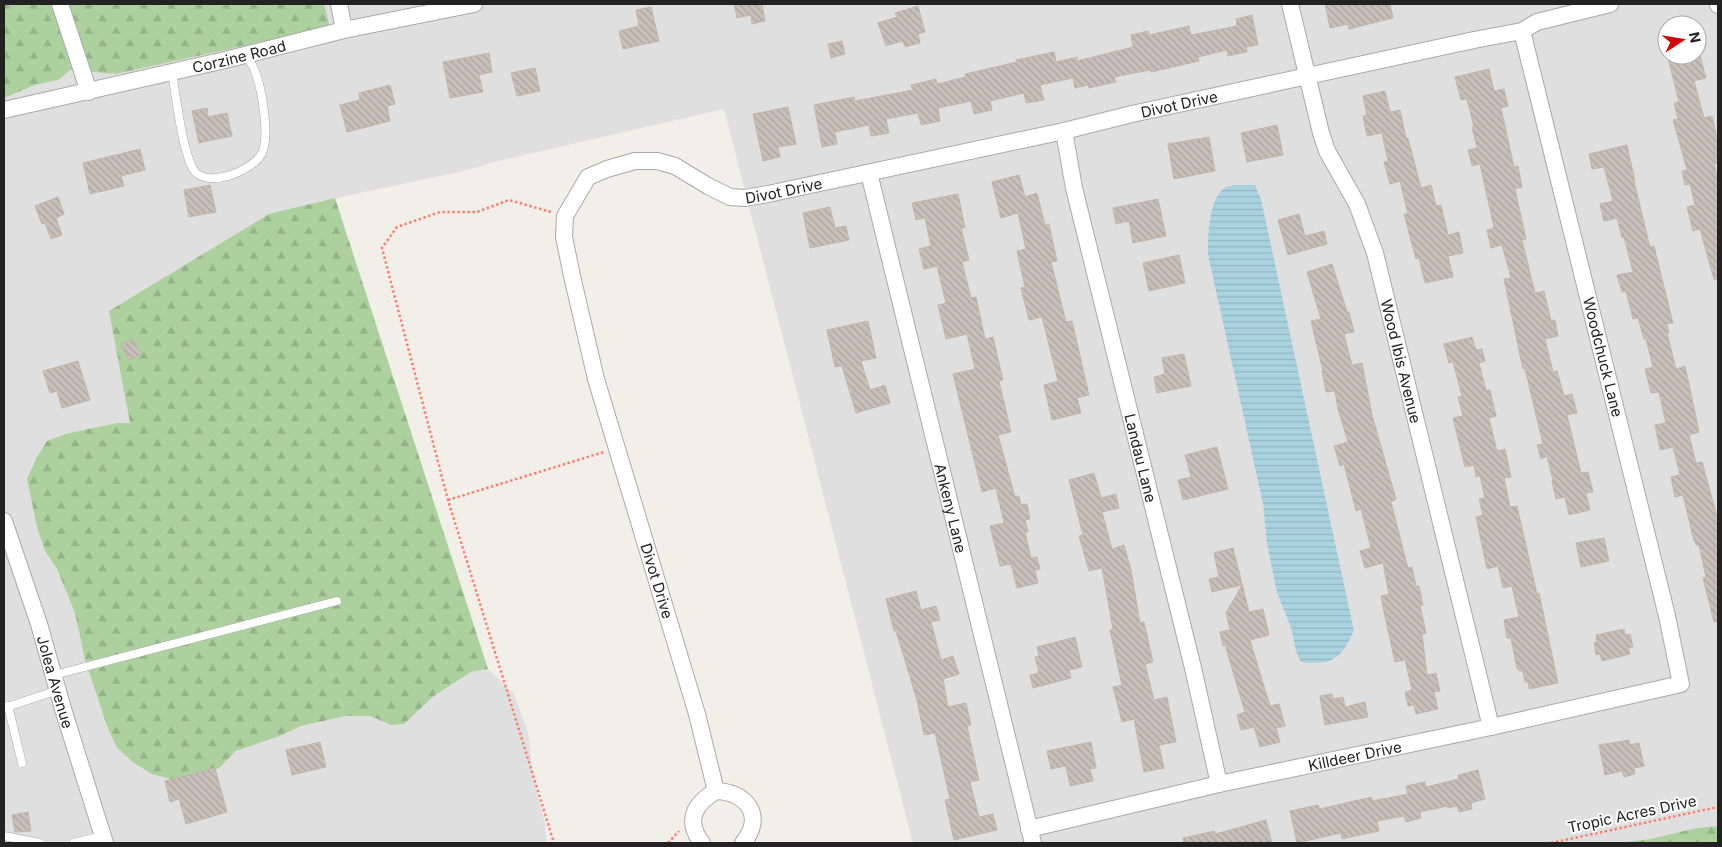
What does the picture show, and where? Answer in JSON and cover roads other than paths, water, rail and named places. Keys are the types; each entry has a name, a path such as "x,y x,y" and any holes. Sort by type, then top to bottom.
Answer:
{"street":[{"path":"60,4 89,92"},
{"path":"339,4 344,30"},
{"name":"Corzine Road","path":"4,110 89,92 344,30 474,4"},
{"name":"Wood Ibis Avenue","path":"1290,4 1321,133 1328,151 1356,204 1375,253 1491,727"},
{"name":"Divot Drive","path":"716,791 697,714 596,379 572,276 564,236 565,216 588,177 635,161 657,162 675,166 730,197 745,198 869,173 1064,131 1132,114 1522,31 1537,22 1610,4"},
{"name":"Woodchuck Lane","path":"1522,31 1667,616 1681,684"},
{"name":"Landau Lane","path":"1064,131 1074,188 1220,784"},
{"name":"Ankeny Lane","path":"869,173 1031,836"},
{"name":"Jolea Avenue","path":"4,521 39,624 104,840"},
{"name":"Killdeer Drive","path":"1031,836 1220,784 1491,727 1681,684"},
{"path":"702,843 696,835 693,814 704,798 716,791 736,794 744,800 750,809 752,826 749,836 743,843"}],"lane":[{"path":"172,72 186,146 194,170 206,177 222,177 240,172 250,166 261,154 265,144 266,126 256,72 245,55"},
{"path":"22,763 6,707 56,683 336,601"},
{"path":"4,836 40,843"},
{"path":"74,843 104,840"}],"water":[{"path":"1255,185 1261,199 1354,631 1340,654 1321,663 1301,662 1296,651 1291,628 1277,593 1267,544 1263,504 1208,255 1212,208 1220,192 1226,187"}]}
